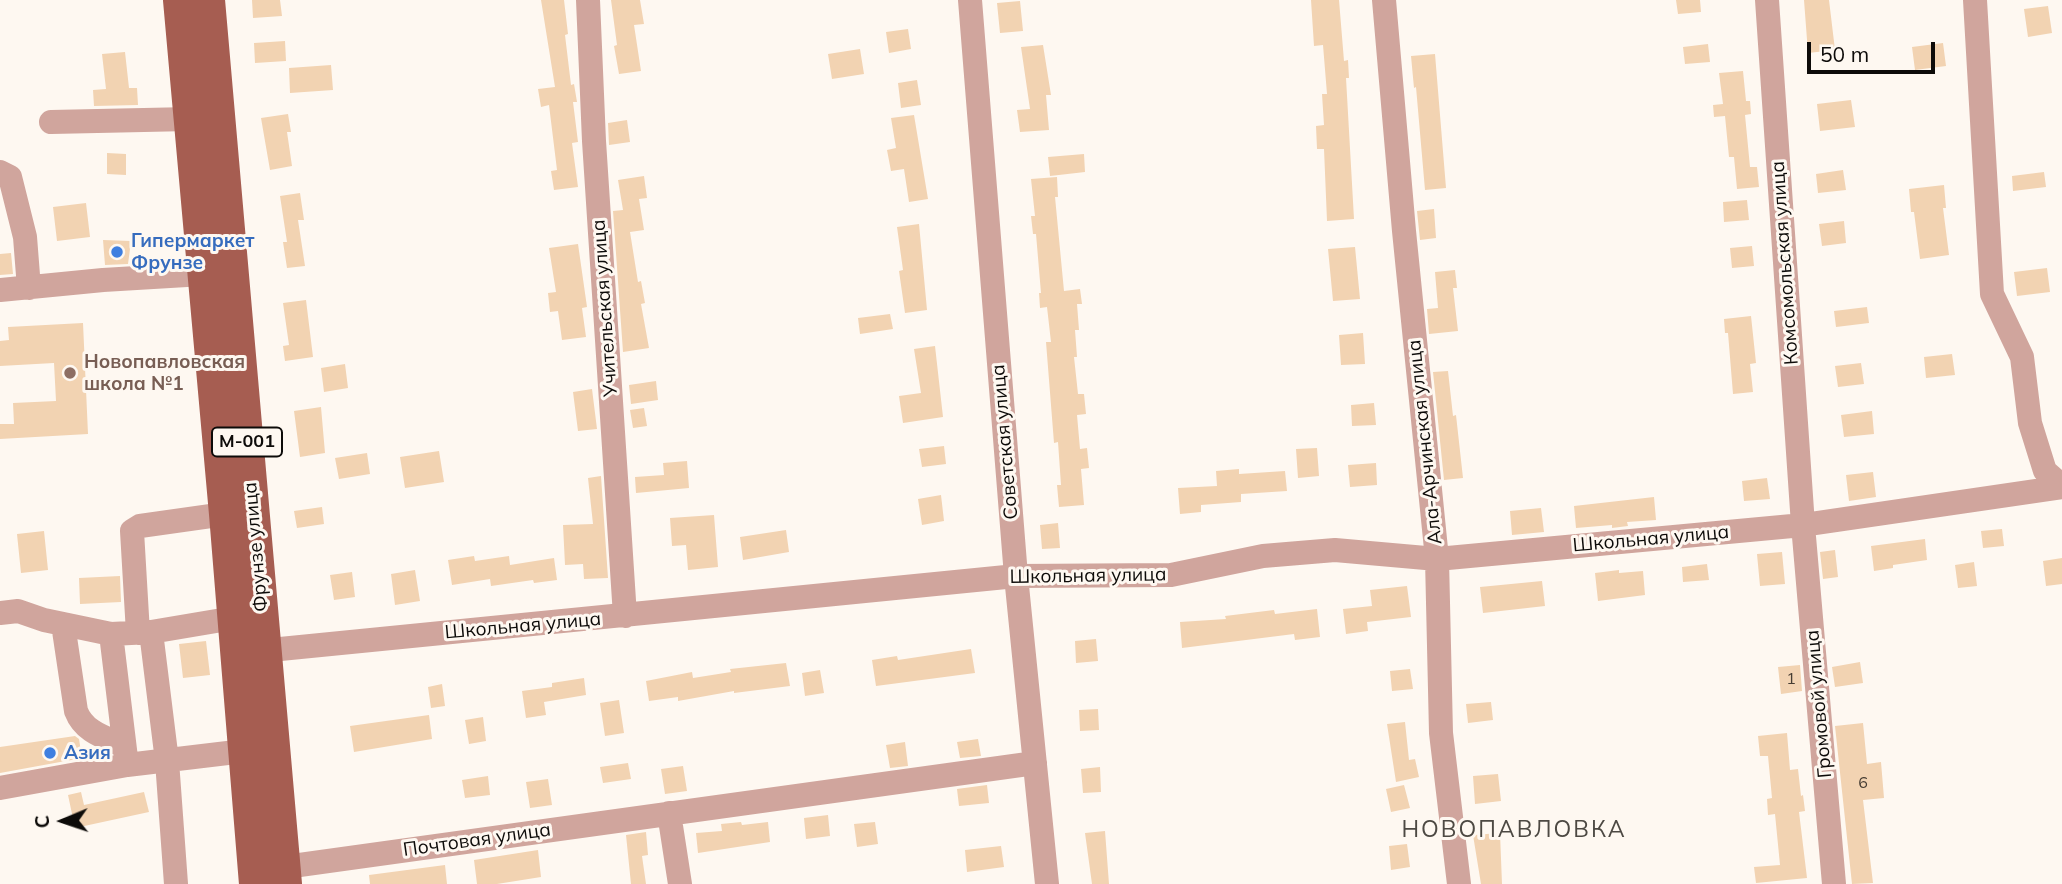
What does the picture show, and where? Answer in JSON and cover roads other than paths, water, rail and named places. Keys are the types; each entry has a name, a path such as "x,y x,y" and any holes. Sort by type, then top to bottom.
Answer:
{"main road":[{"name":"Фрунзе улица","path":"179,0 190,119 217,273 251,651 275,748 285,876"},
{"name":"Фрунзе улица","path":"209,0 225,514 234,618 251,651 244,751 255,884"}],"street":[{"name":"Учительская улица","path":"588,0 594,141 625,616"},
{"name":"Советская улица","path":"970,0 1016,576 1047,884"},
{"name":"Ала-Арчинская улица","path":"1384,0 1437,559 1441,733 1459,884"},
{"name":"Комсомольская улица","path":"1767,0 1803,525"},
{"path":"1975,0 1992,294 2022,357 2030,423 2045,471 2062,486"},
{"path":"51,121 190,119"},
{"path":"0,172 10,177 25,237 29,288"},
{"path":"0,290 217,273"},
{"name":"Школьная улица","path":"251,651 1016,576 1171,575 1263,556 1335,550 1437,559 1803,525 2062,486"},
{"path":"176,884 167,761 145,632 132,531 140,526 225,514"},
{"name":"Громовой улица","path":"1803,525 1834,884"},
{"path":"0,613 18,611 111,634 145,632 234,618"},
{"path":"63,624 80,722 125,755"},
{"path":"111,634 125,755"},
{"path":"0,788 125,755 167,761 275,748"},
{"name":"Почтовая улица","path":"285,876 669,813 1035,763"},
{"path":"669,813 680,884"}],"place":[{"name":"Гипермаркет Фрунзе","path":"117,252"},
{"name":"Новопавловская школа №1","path":"70,373"},
{"name":"Азия","path":"50,753"}],"district":[{"name":"НОВОПАВЛОВКА","path":"1514,830"}]}
